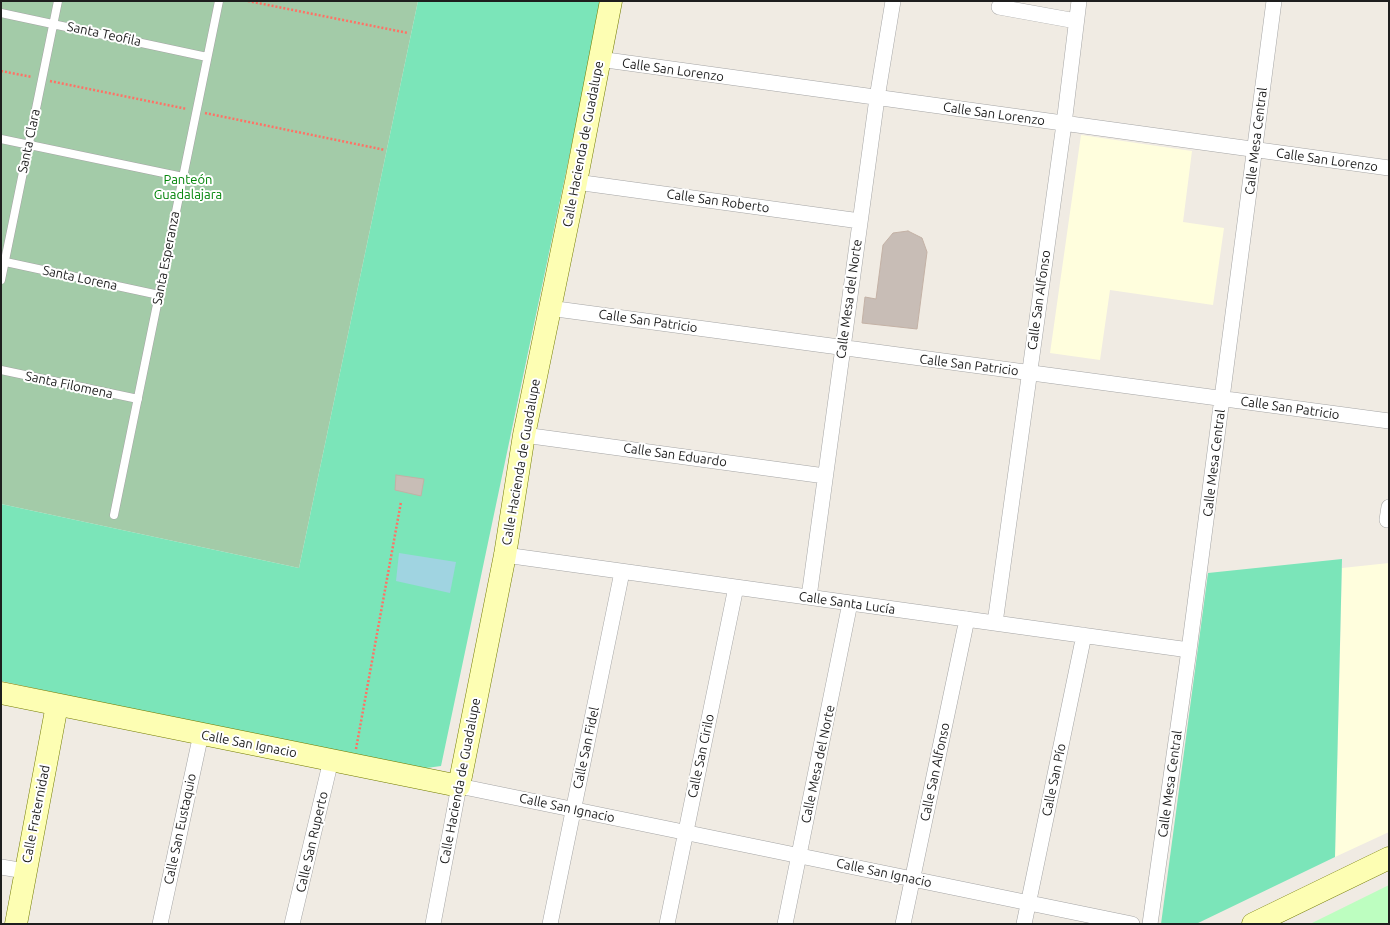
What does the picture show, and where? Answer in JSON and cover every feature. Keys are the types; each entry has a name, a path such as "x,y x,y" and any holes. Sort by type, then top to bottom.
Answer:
{"street":[{"name":"Calle Hacienda de Guadalupe","path":"433,924 505,555 524,435 576,182 611,1"},
{"name":"Calle Mesa del Norte","path":"809,597 877,98 893,1"},
{"name":"Calle San Alfonso","path":"995,623 1064,124 1079,1"},
{"name":"Calle Mesa Central","path":"1150,924 1189,650 1274,1"},
{"path":"999,7 1076,21"},
{"name":"Calle San Lorenzo","path":"599,59 1389,168"},
{"name":"Calle San Roberto","path":"576,182 860,221"},
{"name":"Calle San Patricio","path":"549,308 1222,398 1389,422"},
{"name":"Calle San Eduardo","path":"524,435 825,476"},
{"name":"Calle Santa Lucía","path":"505,555 1189,650"},
{"name":"Calle San Fidel","path":"550,924 622,572"},
{"name":"Calle San Cirilo","path":"667,924 736,587"},
{"name":"Calle Mesa del Norte","path":"785,924 850,603"},
{"name":"Calle San Alfonso","path":"904,924 967,619"},
{"name":"Calle San Pío","path":"1024,924 1084,635"},
{"name":"Calle San Ignacio","path":"1,694 573,809 1132,924"},
{"name":"Calle Fraternidad","path":"16,924 57,705"},
{"name":"Calle San Eustaquio","path":"160,924 201,734"},
{"name":"Calle San Ruperto","path":"292,924 331,760"},
{"path":"1253,924 1389,858"},
{"path":"1,867 25,871"}],"lane":[{"name":"Santa Clara","path":"1,280 3,262 58,1"},
{"name":"Santa Esperanza","path":"114,515 219,1"},
{"name":"Santa Teofila","path":"1,13 207,57"},
{"path":"1,139 183,178"},
{"name":"Santa Lorena","path":"3,262 159,295"},
{"name":"Santa Filomena","path":"1,370 138,399"}],"path":[{"path":"248,1 408,33"},
{"path":"358,740 401,502"}],"shaded area":[{"path":"1081,135 1192,151 1183,222 1224,228 1213,305 1110,290 1100,360 1050,353"},
{"path":"1389,563 1389,832 1335,857 1342,568"}],"green space":[{"name":"Panteón Guadalajara","path":"1,1 418,1 299,568 1,504"},
{"path":"418,1 602,1 441,766 412,770 1,681 1,504 299,568"},
{"path":"1342,559 1335,857 1196,924 1161,924 1208,573"},
{"path":"1389,885 1389,924 1310,924"}],"water":[{"path":"399,553 456,562 450,593 396,581"}],"building":[{"path":"908,231 922,238 927,252 917,329 862,323 865,297 876,299 883,245 893,233"},
{"path":"396,475 424,479 421,496 395,490"}]}
